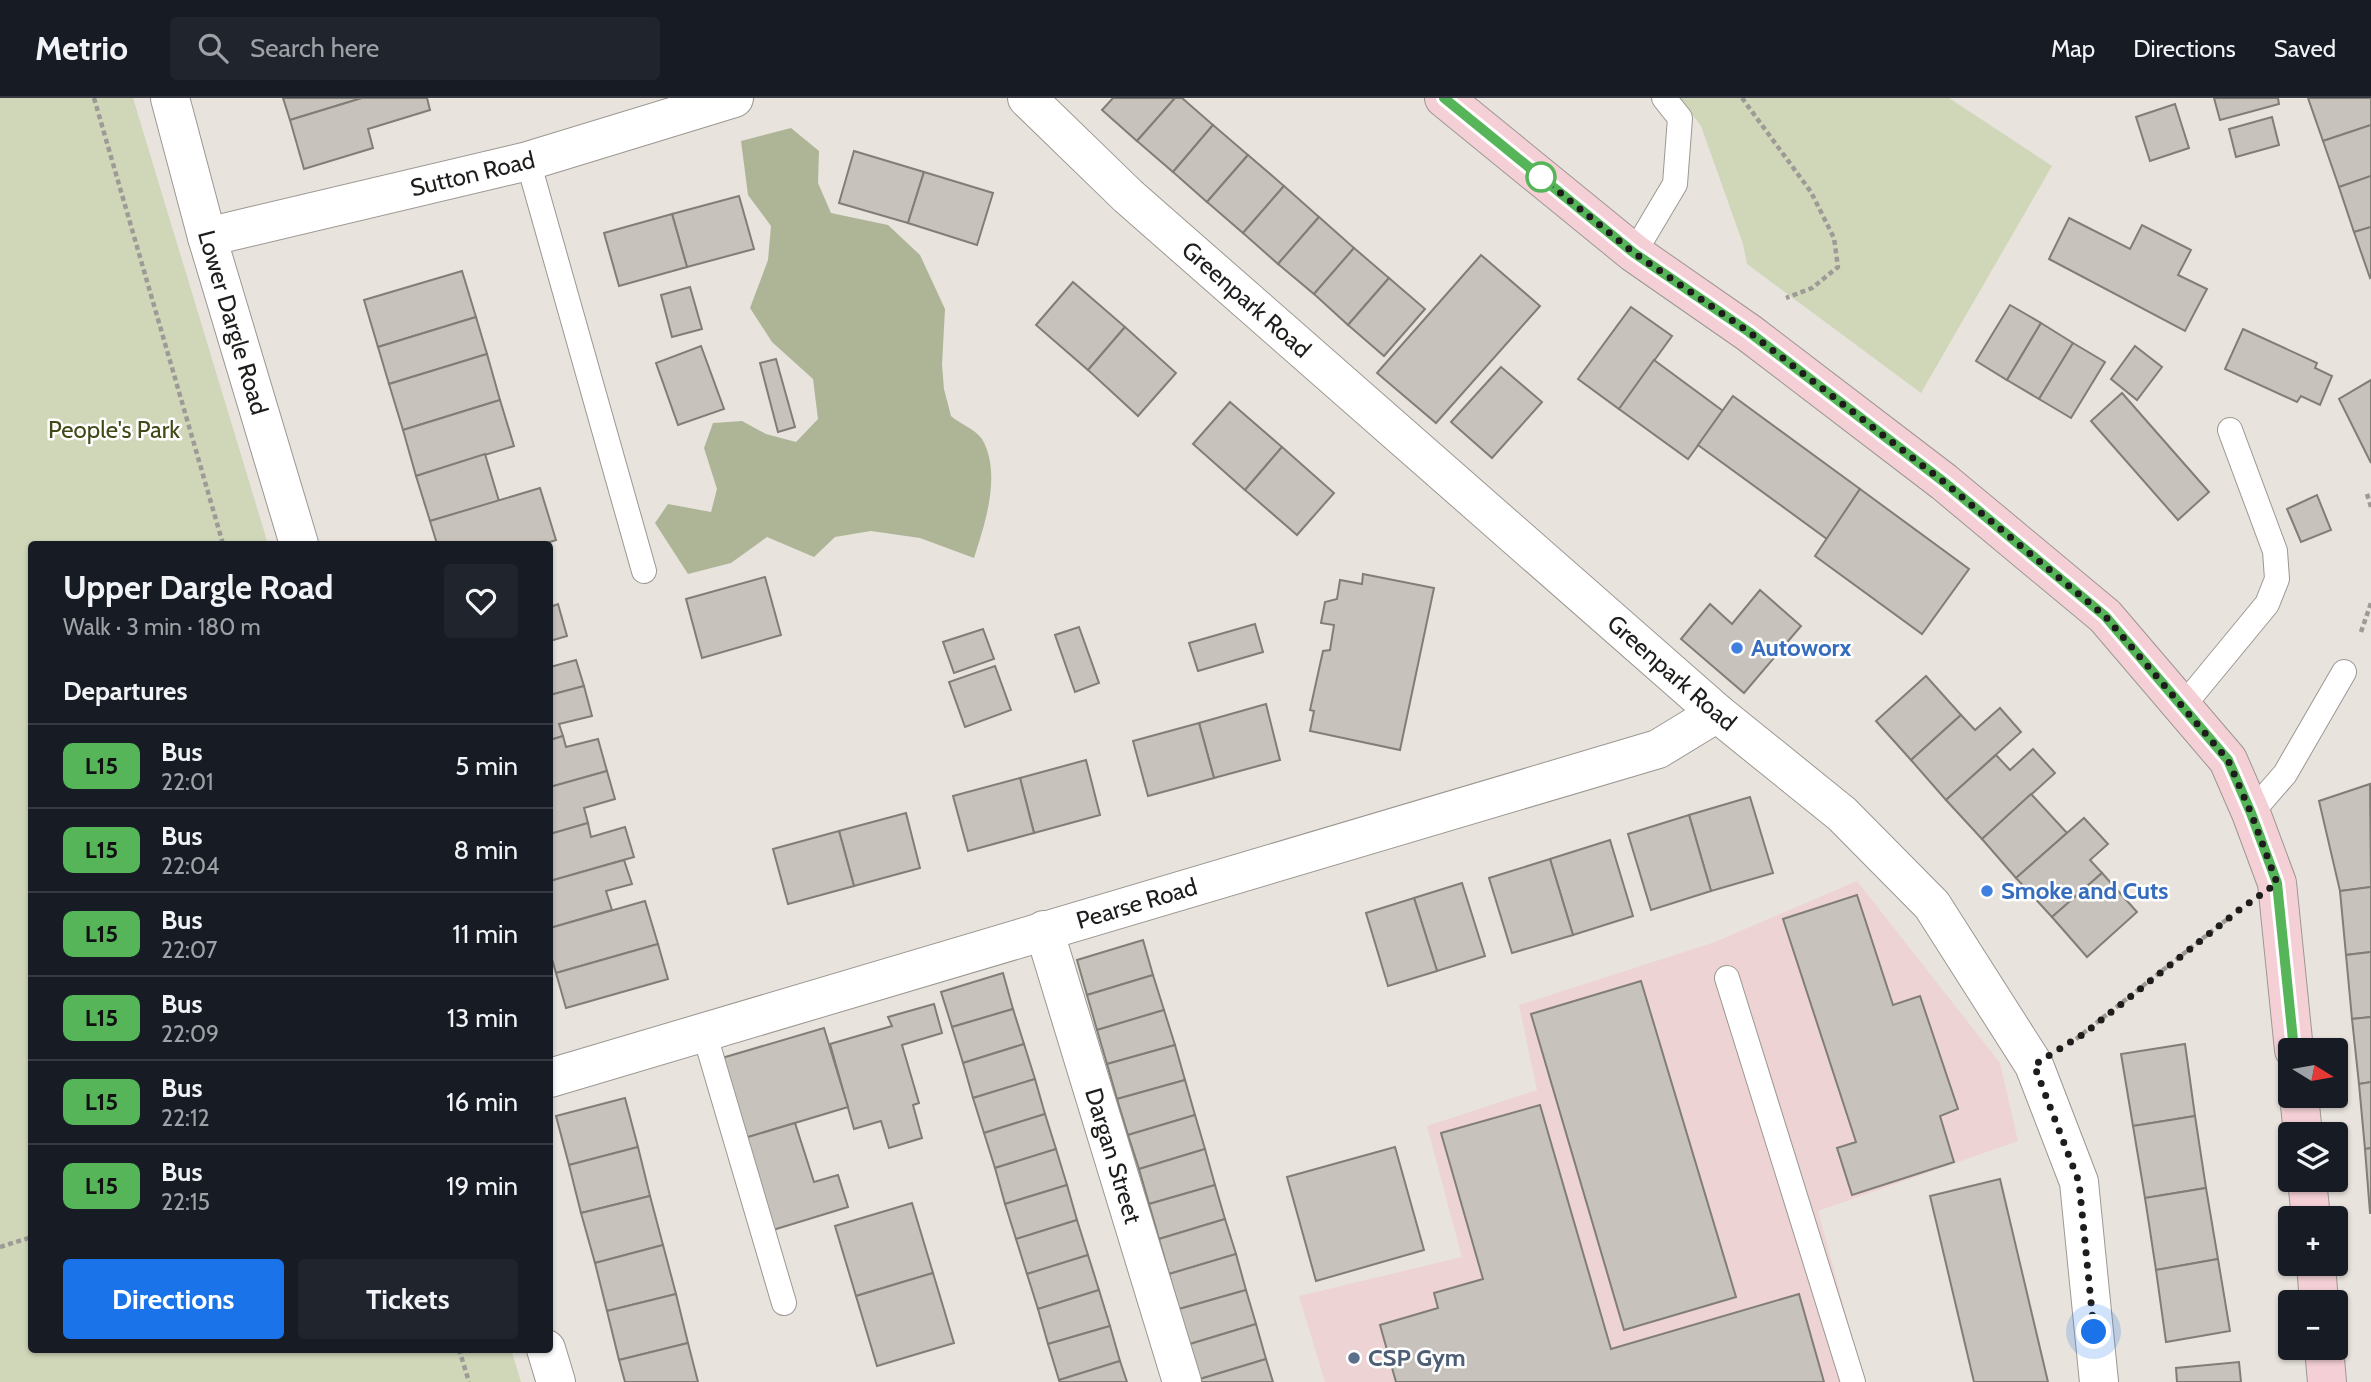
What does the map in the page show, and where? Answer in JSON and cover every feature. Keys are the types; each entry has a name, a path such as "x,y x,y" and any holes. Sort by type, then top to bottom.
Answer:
{"main road":[{"path":"1444,98 1634,253 1749,332 1944,482 2105,616 2228,760 2277,883 2293,1038"},
{"path":"2325,1360 2328,1382"}],"street":[{"name":"Lower Dargle Road","path":"170,98 207,237 298,541"},
{"name":"Sutton Road","path":"207,237 528,161 734,98"},
{"name":"Greenpark Road","path":"1027,98 1139,205 1717,713 1842,814 1932,905 2034,1065 2079,1182 2099,1382"},
{"name":"Pearse Road","path":"553,1077 1658,749 1717,713"},
{"name":"Dargan Street","path":"1044,930 1182,1382"},
{"path":"547,1353 556,1382"}],"lane":[{"path":"1634,253 1675,184 1680,118 1664,98"},
{"path":"528,161 644,571"},
{"path":"2183,706 2267,604 2277,579 2275,551 2230,430"},
{"path":"2251,813 2285,775 2344,672"},
{"path":"1727,978 1853,1382"},
{"path":"704,1032 784,1303"}],"path":[{"path":"94,98 222,541"},
{"path":"1742,98 1811,192 1834,238 1838,267 1812,288 1776,302 1749,332"},
{"path":"2367,494 2371,507"},
{"path":"2034,1065 2085,1033 2239,910 2277,883"},
{"path":"0,1247 28,1238"},
{"path":"460,1353 469,1382"}],"shaded area":[{"path":"1857,881 2000,1063 2018,1141 1818,1211 1864,1382 1325,1382 1299,1296 1462,1257 1427,1126 1537,1090 1519,1005 1715,942"}],"green space":[{"name":"People's Park","path":"0,98 133,98 267,541 28,541 28,1353 512,1353 521,1382 0,1382"},
{"path":"1680,98 1949,98 2052,166 1921,393 1747,264 1743,244 1701,126"},
{"path":"791,128 819,151 818,183 831,213 888,225 920,255 945,309 942,365 944,389 951,416 982,439 991,467 990,498 974,558 920,538 871,531 835,537 814,557 767,537 731,563 688,574 655,523 668,504 711,512 717,489 704,448 713,423 742,421 766,434 796,442 818,419 813,379 772,342 750,308 768,260 771,226 748,195 741,141"}],"building":[{"path":"283,98 362,98 290,120"},
{"path":"362,98 427,98 430,110 368,129 373,148 304,169 290,120"},
{"path":"1113,98 1175,98 1137,141 1102,110"},
{"path":"1175,98 1182,98 1213,125 1173,172 1137,141"},
{"path":"2214,98 2278,98 2279,104 2220,120"},
{"path":"2308,98 2371,98 2371,125 2323,141"},
{"path":"2175,104 2189,148 2150,161 2136,117"},
{"path":"2272,117 2279,145 2236,157 2229,129"},
{"path":"1213,125 1248,155 1207,202 1173,172"},
{"path":"2371,125 2371,176 2339,187 2323,141"},
{"path":"854,151 924,172 908,223 839,203"},
{"path":"1248,155 1284,186 1243,233 1207,202"},
{"path":"924,172 993,193 977,245 908,223"},
{"path":"2371,176 2371,227 2354,232 2339,187"},
{"path":"1284,186 1319,217 1278,264 1243,233"},
{"path":"739,196 754,249 687,267 672,214"},
{"path":"672,214 687,267 619,286 604,233"},
{"path":"1319,217 1354,248 1314,294 1278,264"},
{"path":"2069,218 2130,249 2142,225 2191,250 2178,275 2207,289 2185,331 2049,259"},
{"path":"2371,227 2371,277 2370,278 2354,232"},
{"path":"1354,248 1389,278 1348,325 1314,294"},
{"path":"1481,255 1540,306 1436,423 1377,373"},
{"path":"462,271 476,317 378,347 364,300"},
{"path":"1389,278 1425,309 1384,356 1348,325"},
{"path":"1073,282 1125,327 1088,370 1036,325"},
{"path":"690,287 702,329 672,337 661,295"},
{"path":"2010,305 2041,323 2007,380 1976,361"},
{"path":"1631,307 1672,336 1619,409 1578,379"},
{"path":"476,317 487,354 389,384 378,347"},
{"path":"2041,323 2073,343 2039,399 2007,380"},
{"path":"1125,327 1176,373 1138,416 1088,370"},
{"path":"2243,329 2317,363 2315,368 2332,376 2320,405 2301,396 2297,402 2225,369"},
{"path":"2073,343 2105,362 2071,418 2039,399"},
{"path":"701,346 724,409 678,425 656,363"},
{"path":"2135,346 2162,367 2137,400 2111,379"},
{"path":"487,354 500,400 403,430 389,384"},
{"path":"776,359 795,427 778,432 760,363"},
{"path":"1654,360 1723,411 1688,459 1619,409"},
{"path":"1501,367 1542,402 1492,458 1451,422"},
{"path":"2371,380 2371,463 2339,399"},
{"path":"2122,393 2209,492 2178,520 2091,421"},
{"path":"1733,396 1860,489 1827,539 1698,445"},
{"path":"500,400 514,446 416,476 403,430"},
{"path":"1230,402 1282,447 1245,490 1193,444"},
{"path":"1282,447 1334,493 1297,535 1245,490"},
{"path":"485,454 499,501 430,521 416,476"},
{"path":"540,488 556,540 436,541 430,521"},
{"path":"1860,489 1969,569 1922,634 1815,556"},
{"path":"2317,495 2331,530 2301,542 2287,509"},
{"path":"1363,574 1434,588 1400,750 1310,731 1314,711 1310,710 1323,651 1330,650 1334,625 1321,623 1325,602 1337,599 1340,580 1362,584"},
{"path":"765,577 781,635 702,658 686,599"},
{"name":"Autoworx","path":"1760,590 1801,626 1744,693 1681,639 1710,604 1732,624"},
{"path":"558,604 567,636 553,640 553,606"},
{"path":"1255,624 1263,652 1198,671 1189,643"},
{"path":"1079,627 1099,683 1075,692 1055,635"},
{"path":"983,629 994,659 954,673 943,642"},
{"path":"576,660 584,686 553,694 553,666"},
{"path":"995,666 1011,710 965,727 949,682"},
{"path":"1926,676 1961,715 1911,760 1876,721"},
{"path":"584,686 592,716 559,724 563,736 553,739 553,694"},
{"path":"1266,704 1280,760 1214,778 1199,723"},
{"path":"2000,708 2021,732 1946,800 1911,760 1961,715 1975,730"},
{"path":"1199,723 1214,778 1148,796 1133,741"},
{"path":"563,736 566,747 598,739 607,771 553,786 553,739"},
{"path":"2033,749 2055,773 1982,839 1946,800 1996,755 2010,770"},
{"path":"1086,760 1100,815 1034,833 1020,778"},
{"path":"607,771 615,799 584,808 588,823 553,833 553,786"},
{"path":"1020,778 1034,833 968,851 953,796"},
{"path":"2370,784 2371,887 2340,891 2319,801"},
{"path":"2031,794 2067,833 2016,878 1982,839"},
{"path":"1750,797 1773,873 1711,891 1689,815"},
{"path":"906,813 920,868 854,886 839,831"},
{"path":"1689,815 1711,891 1651,910 1628,834"},
{"path":"2084,818 2108,844 2090,860 2102,873 2052,917 2016,878"},
{"path":"588,823 591,837 625,827 634,857 553,880 553,833"},
{"path":"839,831 854,886 788,904 773,849"},
{"path":"1610,840 1633,916 1573,935 1550,859"},
{"path":"1550,859 1573,935 1512,953 1489,878"},
{"path":"624,860 632,884 606,891 612,910 553,927 553,880"},
{"path":"2102,873 2137,912 2087,957 2052,917"},
{"path":"1462,883 1485,956 1437,971 1414,898"},
{"path":"2371,887 2371,952 2346,955 2340,891"},
{"path":"1857,895 1893,1005 1920,996 1958,1109 1940,1116 1954,1162 1852,1195 1837,1148 1856,1142 1783,919"},
{"path":"1414,898 1437,971 1388,986 1366,913"},
{"path":"645,901 658,944 556,973 553,962 553,927"},
{"path":"1143,940 1153,975 1087,995 1077,960"},
{"path":"658,944 668,979 566,1008 556,973"},
{"path":"2371,952 2371,1017 2352,1019 2346,955"},
{"path":"1003,973 1013,1009 952,1027 941,992"},
{"path":"1153,975 1164,1010 1097,1030 1087,995"},
{"path":"1641,981 1736,1297 1624,1330 1531,1014"},
{"path":"934,1004 942,1033 902,1045 919,1103 913,1105 922,1138 889,1148 881,1121 854,1129 830,1044 892,1026 888,1017"},
{"path":"1013,1009 1024,1044 963,1063 952,1027"},
{"path":"1164,1010 1175,1045 1107,1064 1097,1030"},
{"path":"2371,1017 2371,1082 2359,1084 2352,1019"},
{"path":"824,1028 848,1107 745,1138 722,1058"},
{"path":"1024,1044 1035,1079 973,1098 963,1063"},
{"path":"2185,1044 2195,1116 2133,1126 2121,1054"},
{"path":"1175,1045 1185,1080 1117,1099 1107,1064"},
{"path":"1035,1079 1045,1114 984,1133 973,1098"},
{"path":"1185,1080 1195,1115 1128,1135 1117,1099"},
{"path":"2371,1082 2371,1148 2365,1149 2359,1084"},
{"path":"625,1098 638,1147 569,1165 556,1116"},
{"path":"1540,1105 1611,1349 1799,1294 1824,1382 1396,1382 1380,1325 1438,1308 1434,1293 1483,1279 1441,1133"},
{"path":"1045,1114 1056,1149 995,1168 984,1133"},
{"path":"1195,1115 1205,1149 1139,1169 1128,1135"},
{"path":"2195,1116 2206,1188 2145,1198 2133,1126"},
{"path":"795,1123 814,1182 838,1175 848,1207 773,1230 745,1138"},
{"path":"638,1147 650,1196 581,1213 569,1165"},
{"path":"1395,1147 1424,1250 1316,1281 1287,1177"},
{"path":"2371,1148 2371,1213 2370,1213 2365,1149"},
{"path":"1056,1149 1067,1185 1005,1204 995,1168"},
{"path":"1205,1149 1215,1185 1149,1204 1139,1169"},
{"path":"2000,1179 2048,1382 1974,1382 1930,1196"},
{"path":"1067,1185 1077,1220 1016,1239 1005,1204"},
{"path":"1215,1185 1225,1219 1159,1239 1149,1204"},
{"path":"2206,1188 2218,1259 2156,1270 2145,1198"},
{"path":"650,1196 663,1245 595,1263 581,1213"},
{"path":"912,1203 933,1273 856,1296 835,1226"},
{"path":"1225,1219 1236,1254 1169,1274 1159,1239"},
{"path":"1077,1220 1088,1255 1027,1274 1016,1239"},
{"path":"663,1245 676,1294 607,1311 595,1263"},
{"path":"1236,1254 1246,1290 1179,1309 1169,1274"},
{"path":"1088,1255 1099,1290 1038,1309 1027,1274"},
{"path":"2218,1259 2230,1331 2166,1342 2156,1270"},
{"path":"933,1273 954,1343 877,1366 856,1296"},
{"path":"1099,1290 1110,1326 1048,1344 1038,1309"},
{"path":"1246,1290 1256,1324 1190,1344 1179,1309"},
{"path":"676,1294 688,1343 619,1360 607,1311"},
{"path":"1256,1324 1266,1359 1200,1379 1190,1344"},
{"path":"1110,1326 1120,1361 1059,1380 1048,1344"},
{"path":"688,1343 698,1382 625,1382 619,1360"},
{"path":"1266,1359 1273,1382 1201,1382 1200,1379"},
{"path":"1120,1361 1127,1382 1059,1380"},
{"path":"2239,1362 2241,1382 2177,1382 2176,1368"}],"bus line":[{"name":"L15","path":"1444,98 1634,253 1749,332 1944,482 2105,616 2228,760 2277,883 2293,1038"}],"place":[{"name":"Autoworx","path":"1737,648"},
{"name":"Smoke and Cuts","path":"1987,891"},
{"name":"CSP Gym","path":"1354,1358"}],"route":[{"path":"1541,177 1634,253 1749,332 1944,482 2105,616 2228,760 2277,883 2239,910 2085,1033 2034,1065 2079,1182 2094,1332"}]}
